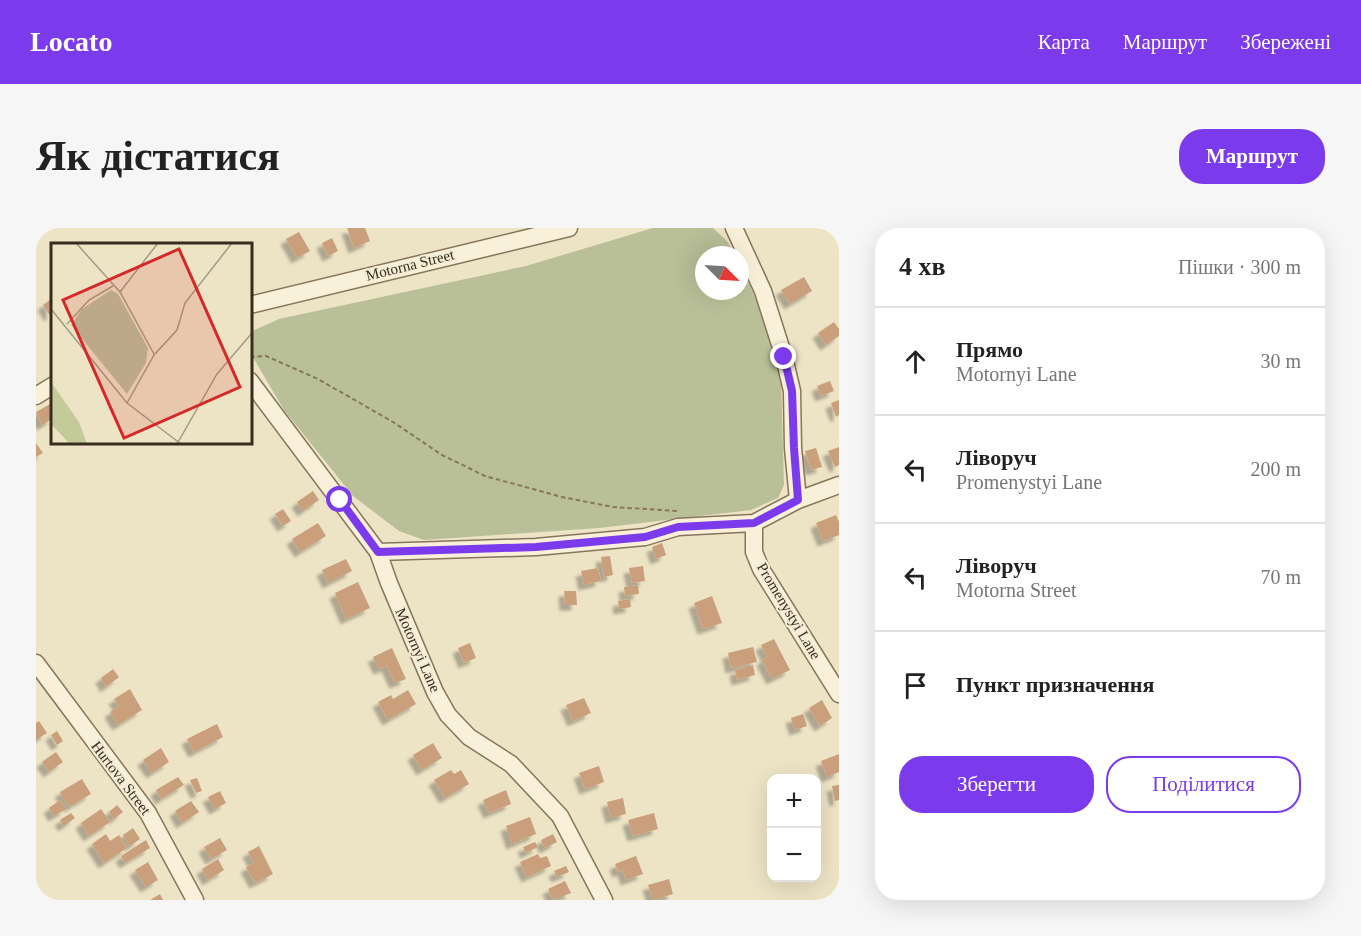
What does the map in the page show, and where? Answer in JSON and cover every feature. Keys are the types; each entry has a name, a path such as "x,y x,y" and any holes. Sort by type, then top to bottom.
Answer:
{"street":[{"name":"Motorna Street","path":"252,305 569,228"},
{"path":"734,228 763,291 790,380 798,500"},
{"name":"Motornyi Lane","path":"252,384 378,552 435,692 448,715 469,737 512,764 560,816 604,900"},
{"path":"36,396 51,387"},
{"path":"378,552 536,547 645,537 678,527 754,523 798,500 839,485"},
{"name":"Promenystyi Lane","path":"754,523 754,552 761,569 839,694"},
{"name":"Hurtova Street","path":"36,663 148,813 195,900"}],"path":[{"path":"252,357 266,356 318,378 393,422 442,455 485,476 562,497 613,507 683,511"}],"green space":[{"path":"653,228 713,228 730,246 695,246 695,300 749,300 749,285 757,301 781,378 784,485 778,498 751,510 599,528 424,540 399,531 353,496 284,410 252,356 252,331 279,319 526,266"}],"building":[{"path":"347,228 365,228 370,241 354,248"},
{"path":"299,232 310,251 297,258 286,239"},
{"path":"332,238 338,251 328,256 322,243"},
{"path":"804,277 812,291 790,304 781,290"},
{"path":"51,302 50,316 43,305"},
{"path":"834,322 839,329 839,336 826,345 818,333"},
{"path":"830,381 834,391 821,396 817,386"},
{"path":"839,400 839,415 836,417 831,403"},
{"path":"51,404 51,420 42,425 36,412"},
{"path":"36,443 43,453 36,457"},
{"path":"839,447 839,465 835,467 828,451"},
{"path":"816,448 822,467 811,470 805,451"},
{"path":"313,491 319,500 303,511 297,502"},
{"path":"283,509 291,521 283,526 275,514"},
{"path":"836,515 839,522 839,535 823,541 816,523"},
{"path":"318,523 326,536 300,552 292,539"},
{"path":"662,543 666,555 656,559 652,547"},
{"path":"610,556 613,575 604,577 601,557"},
{"path":"346,559 352,571 328,583 322,570"},
{"path":"643,566 645,581 632,583 629,568"},
{"path":"598,568 601,581 584,585 581,571"},
{"path":"358,582 370,608 346,619 335,593"},
{"path":"638,585 639,594 625,596 624,587"},
{"path":"564,591 576,591 577,605 565,605"},
{"path":"712,596 722,623 703,629 694,603"},
{"path":"630,599 631,607 619,609 618,601"},
{"path":"774,639 790,670 772,679 762,660 767,657 761,645"},
{"path":"470,643 476,658 464,663 458,648"},
{"path":"753,647 757,662 731,668 728,653"},
{"path":"392,648 406,679 395,683 387,666 379,669 373,657"},
{"path":"753,665 755,675 737,680 735,670"},
{"path":"113,669 119,677 106,687 101,678"},
{"path":"130,689 142,710 118,725 110,712 119,706 114,699"},
{"path":"408,690 416,704 388,720 378,702 391,695 393,699"},
{"path":"584,698 591,713 573,721 566,705"},
{"path":"822,700 832,718 820,726 809,708"},
{"path":"803,714 807,726 795,730 791,718"},
{"path":"39,721 47,733 36,740 36,723"},
{"path":"217,724 223,737 194,752 187,739"},
{"path":"57,731 63,741 57,745 51,735"},
{"path":"433,743 442,758 422,770 413,755"},
{"path":"161,748 169,762 152,773 143,760"},
{"path":"56,752 63,762 49,772 42,762"},
{"path":"839,754 839,772 827,777 821,761"},
{"path":"599,766 604,782 585,789 579,773"},
{"path":"451,770 454,774 461,770 469,784 445,798 434,780"},
{"path":"178,777 184,785 161,799 156,790"},
{"path":"197,778 202,791 196,793 190,780"},
{"path":"82,779 91,794 69,807 60,792"},
{"path":"839,785 839,800 835,801 832,786"},
{"path":"506,790 511,804 489,813 483,800"},
{"path":"220,791 226,803 215,809 208,797"},
{"path":"623,798 626,814 611,818 607,802"},
{"path":"60,800 66,809 54,816 49,808"},
{"path":"191,801 199,812 182,823 175,811"},
{"path":"117,805 123,812 114,819 109,812"},
{"path":"101,809 110,822 89,836 81,823"},
{"path":"71,813 75,818 64,826 60,820"},
{"path":"654,813 658,829 633,836 628,820"},
{"path":"530,817 536,834 512,844 506,826"},
{"path":"133,828 140,839 130,846 123,835"},
{"path":"106,834 110,841 119,835 127,848 104,863 92,844"},
{"path":"553,834 557,842 545,848 541,840"},
{"path":"220,838 227,850 211,859 204,847"},
{"path":"146,840 150,848 125,863 121,856"},
{"path":"535,842 538,847 526,853 523,847"},
{"path":"259,846 273,874 255,883 246,867 254,863 248,852"},
{"path":"538,854 540,858 547,856 551,866 527,877 520,862"},
{"path":"636,856 643,874 626,880 623,870 618,872 615,864"},
{"path":"218,859 224,870 208,880 202,869"},
{"path":"148,862 158,880 146,887 135,870"},
{"path":"566,866 569,872 557,877 554,871"},
{"path":"669,879 673,894 653,900 648,885"},
{"path":"565,881 571,893 553,900 548,889"},
{"path":"160,894 163,900 150,900"}],"route":[{"path":"340,500 378,552 536,547 645,537 678,527 754,523 798,500 792,391 784,357"}]}
